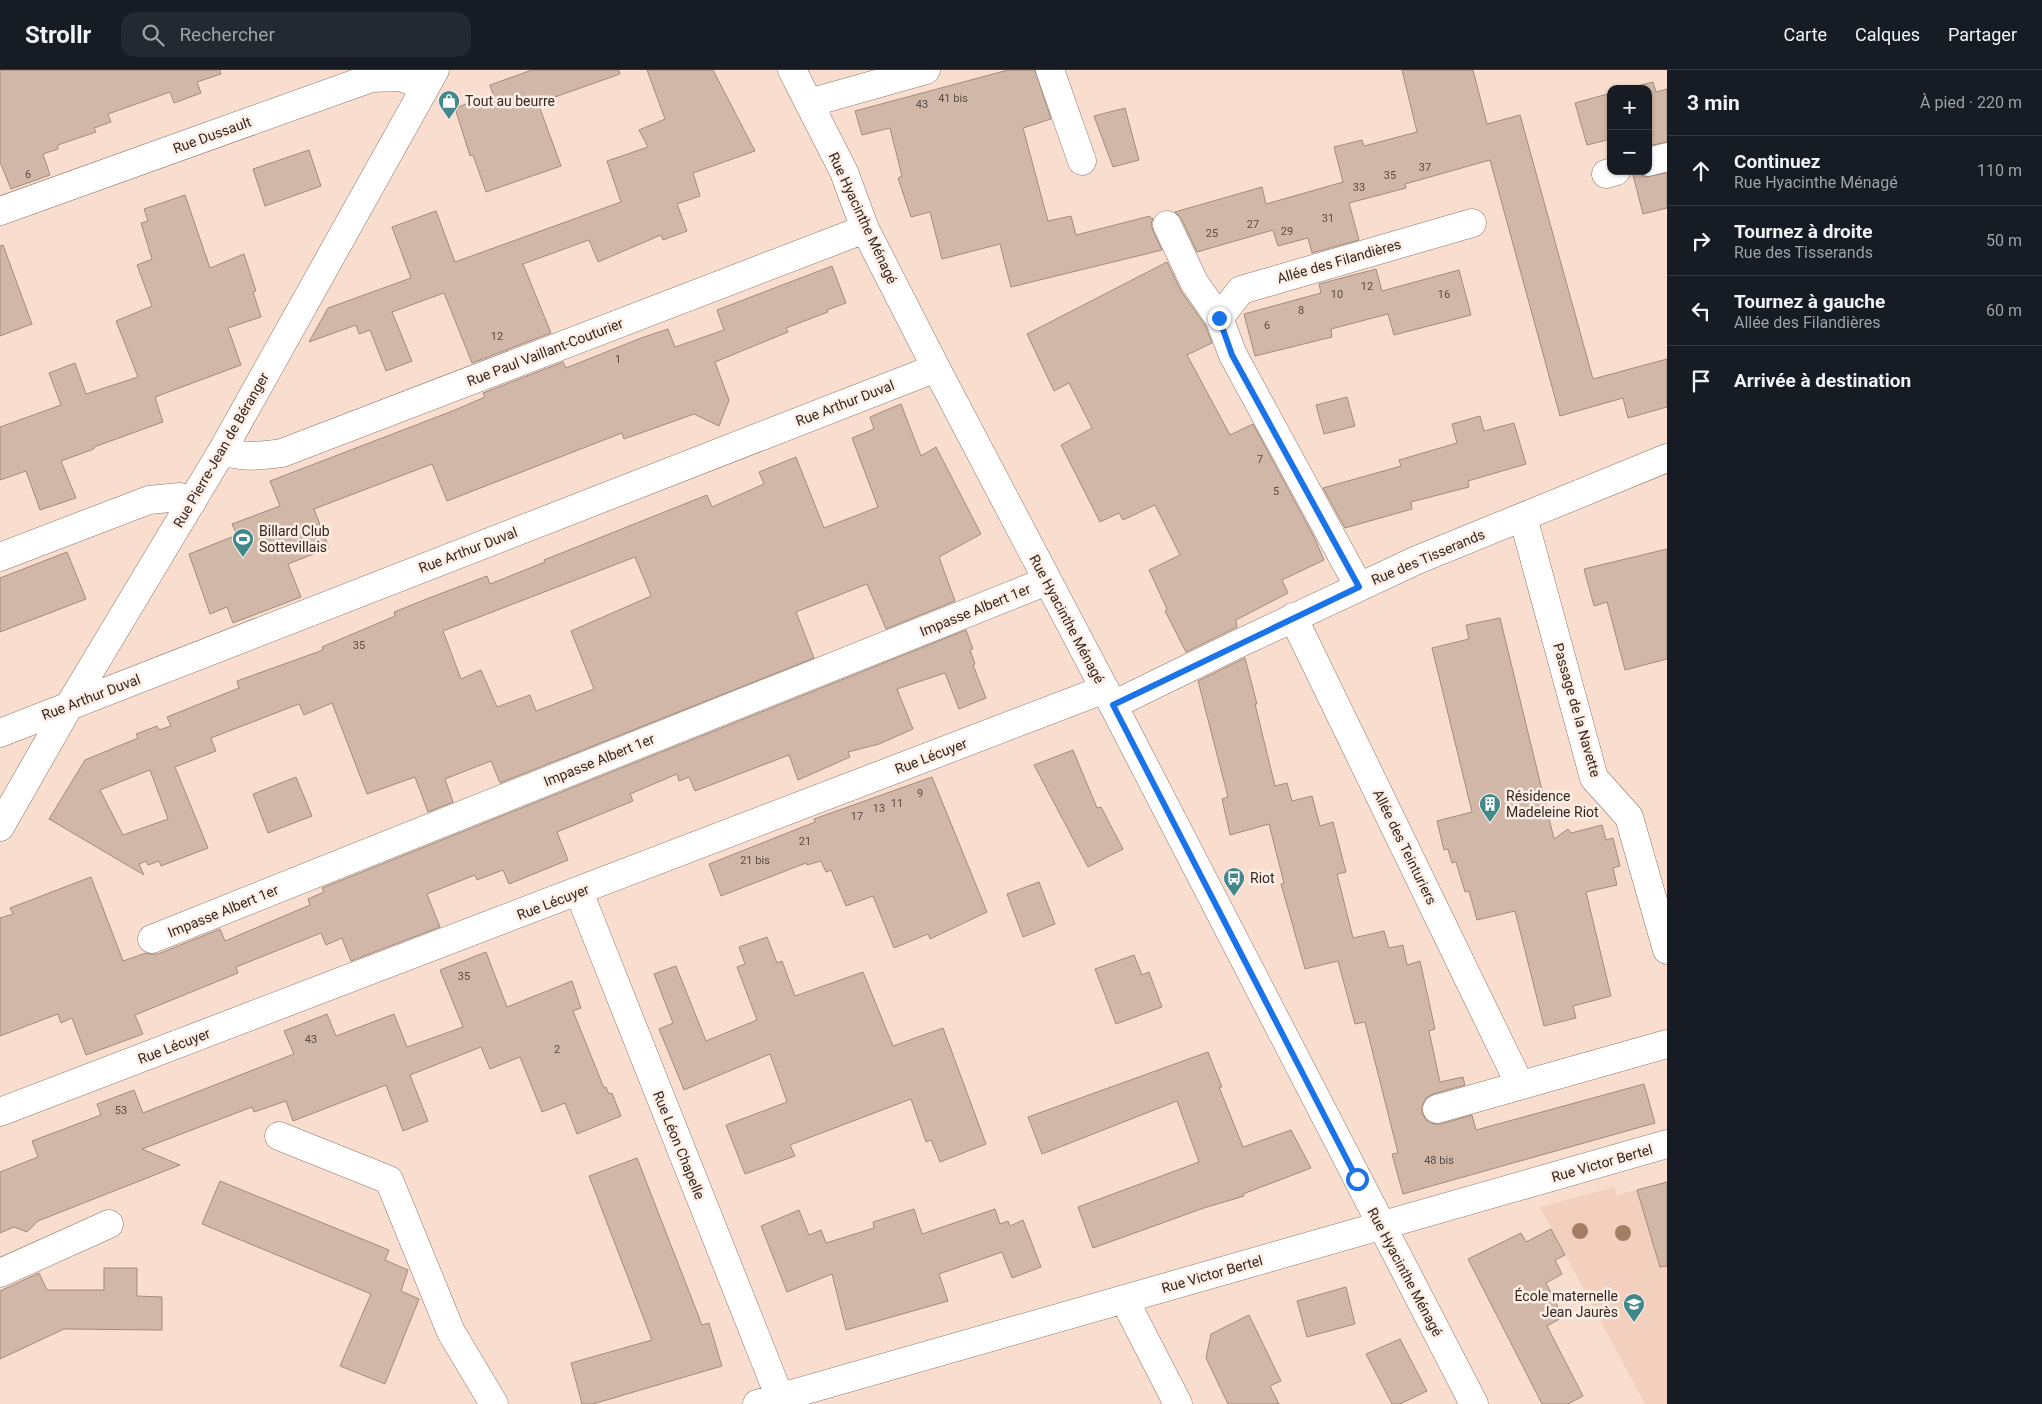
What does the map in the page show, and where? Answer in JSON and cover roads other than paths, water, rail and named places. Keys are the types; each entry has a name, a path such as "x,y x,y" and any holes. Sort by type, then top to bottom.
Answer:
{"street":[{"name":"Rue Hyacinthe Ménagé","path":"792,70 844,172 865,229 936,368 1109,697 1474,1404"},
{"path":"809,103 926,70"},
{"path":"1050,70 1082,162"},
{"name":"Rue Dussault","path":"0,211 371,78 431,78"},
{"name":"Rue Pierre-Jean de Béranger","path":"0,827 69,706 222,450 431,78"},
{"path":"1652,161 1667,157"},
{"name":"Allée des Filandières","path":"1219,318 1240,290 1472,223"},
{"path":"1167,225 1194,282 1219,318 1232,355 1359,587"},
{"name":"Rue Paul Vaillant-Couturier","path":"222,450 236,456 259,457 282,453 865,229"},
{"name":"Rue Arthur Duval","path":"0,733 936,368"},
{"name":"Rue des Tisserands","path":"1109,697 1294,617 1417,560 1667,458"},
{"path":"0,557 149,500 180,497 192,502"},
{"name":"Passage de la Navette","path":"1523,516 1594,778 1629,817 1667,950"},
{"name":"Impasse Albert 1er","path":"152,939 1047,582"},
{"name":"Allée des Teinturiers","path":"1294,617 1518,1081"},
{"name":"Rue Lécuyer","path":"0,1112 579,892 1109,697"},
{"name":"Rue Léon Chapelle","path":"579,892 786,1399"},
{"path":"1437,1109 1518,1081 1667,1044"},
{"path":"279,1136 388,1180 451,1332 494,1404"},
{"name":"Rue Victor Bertel","path":"786,1399 1124,1299 1667,1144"},
{"path":"0,1274 109,1224"},
{"path":"1124,1299 1178,1404"}],"place":[{"name":"Tout au beurre","path":"449,120"},
{"name":"Billard Club Sottevillais","path":"243,558"},
{"name":"Résidence Madeleine Riot","path":"1490,823"},
{"name":"Riot","path":"1234,897"},
{"name":"École maternelle Jean Jaurès","path":"1634,1323"}]}
